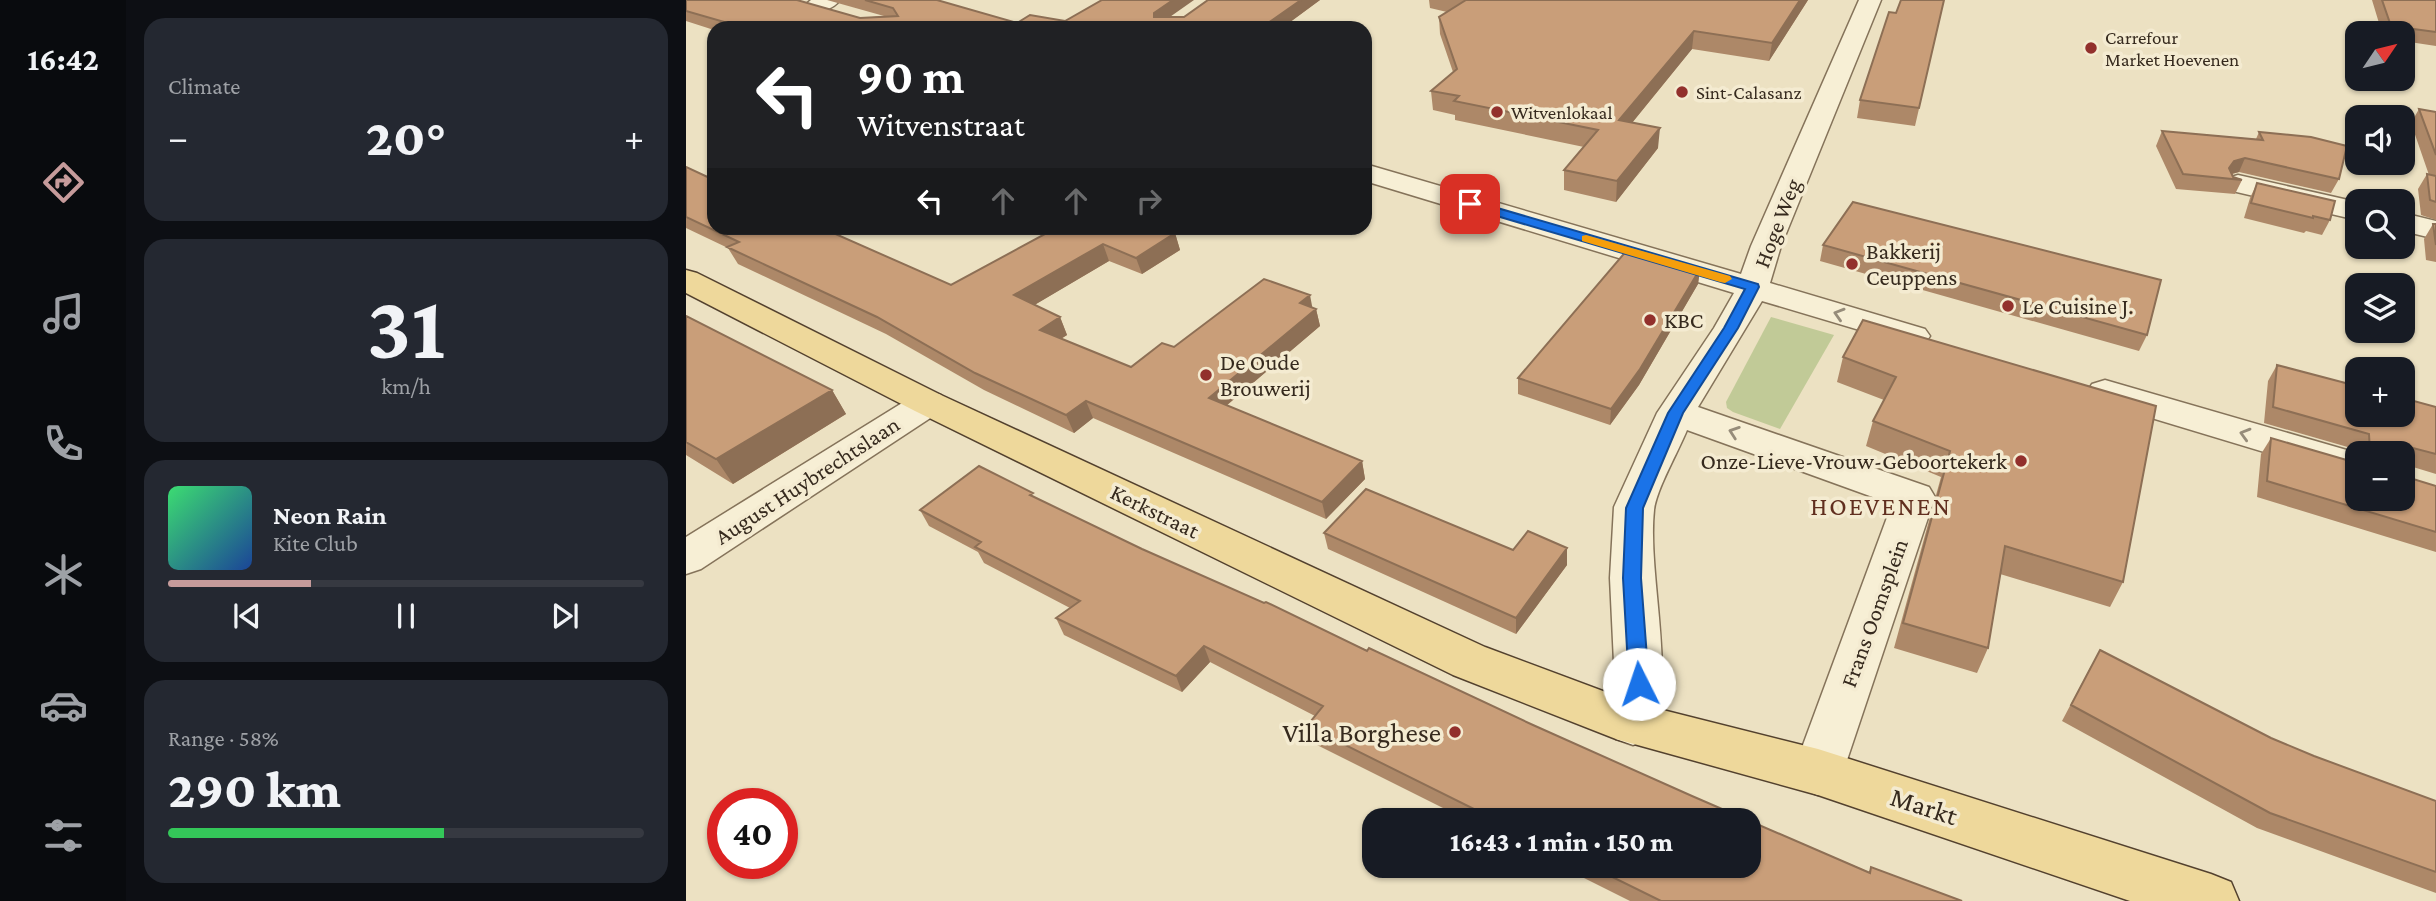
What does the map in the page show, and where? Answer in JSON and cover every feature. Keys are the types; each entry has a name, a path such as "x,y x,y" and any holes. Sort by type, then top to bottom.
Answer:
{"main road":[{"name":"Kerkstraat","path":"686,280 928,403 1469,661 1633,724"},
{"name":"Markt","path":"1633,724 1818,772 2211,901"}],"street":[{"name":"Hoge Weg","path":"1633,724 1639,684 1632,578 1634,508 1676,413 1731,328 1753,287 1766,246 1870,0"},
{"path":"1372,175 1938,343"},
{"path":"2238,184 2345,208"},
{"path":"2415,225 2436,230"},
{"path":"2069,382 2345,463"},
{"name":"August Huybrechtslaan","path":"686,558 928,403"},
{"name":"Frans Oomsplein","path":"1676,413 1916,497 1818,772"}],"green space":[{"path":"1771,317 1834,335 1780,429 1733,412 1727,408 1726,402"}],"building":[{"path":"686,0 797,0 860,18 898,16 893,8 865,0 937,0 1010,21 721,21 686,11"},
{"path":"1102,0 1173,0 1154,13 1154,17 1184,17 1208,0 1301,0 1271,21 1065,21"},
{"path":"1466,0 1800,0 1772,43 1694,31 1619,120 1660,128 1617,181 1564,170 1598,130 1454,101 1459,96 1431,91 1457,69 1439,17"},
{"path":"1901,0 1944,0 1919,108 1860,100 1889,12 1896,13"},
{"path":"2382,0 2436,0 2436,32 2415,29 2415,21 2389,21"},
{"path":"1030,15 1065,21 1020,21"},
{"path":"2419,109 2436,112 2436,155"},
{"path":"2162,131 2263,140 2259,132 2311,137 2345,146 2339,179 2245,158 2234,161 2229,168 2233,177 2242,180 2183,174"},
{"path":"686,167 707,177 707,227 686,217"},
{"path":"2427,174 2436,176 2436,202 2430,200"},
{"path":"2257,183 2335,201 2330,220 2251,203"},
{"path":"1853,202 2161,280 2147,335 1823,245"},
{"path":"2433,224 2436,224 2436,245"},
{"path":"724,235 838,235 951,285 1043,235 1172,235 1136,258 1103,244 1014,295 1060,317 1040,330 1131,367 1162,343 1174,347 1264,279 1310,295 1300,303 1316,309 1209,398 1362,461 1322,502 1086,401 1066,415 975,373 877,317 727,247 739,242"},
{"path":"1628,249 1700,269 1640,369 1611,409 1518,378"},
{"path":"686,316 832,390 716,459 686,442"},
{"name":"Onze-Lieve-Vrouw-Geboortekerk","path":"1863,320 2156,406 2123,582 2005,546 1988,648 1903,623 1950,451 1873,421 1896,377 1843,357"},
{"path":"2277,365 2345,383 2345,427 2415,427 2415,401 2436,407 2436,454 2415,449 2415,441 2369,441 2369,434 2273,407"},
{"path":"2271,438 2345,460 2345,505 2267,481"},
{"path":"979,466 1033,493 1030,495 1142,549 1266,602 1367,651 1369,648 1720,808 1472,808 1307,726 1323,706 1204,646 1176,676 1056,618 1080,601 975,547 981,542 920,510"},
{"path":"2415,480 2436,486 2436,532 2366,511 2415,511"},
{"path":"1366,489 1513,550 1528,531 1567,548 1516,618 1324,533"},
{"path":"2100,650 2271,738 2436,801 2436,872 2270,813 2071,705"},
{"path":"1761,826 1870,873 1871,867 1962,901 1661,901 1614,878 1761,878"}],"slow traffic":[{"path":"1586,239 1725,279"}],"place":[{"name":"Carrefour Market Hoevenen","path":"2091,48"},
{"name":"Sint-Calasanz","path":"1682,92"},
{"name":"Witvenlokaal","path":"1497,112"},
{"name":"Bakkerij Ceuppens","path":"1852,264"},
{"name":"Le Cuisine J.","path":"2008,306"},
{"name":"KBC","path":"1650,320"},
{"name":"De Oude Brouwerij","path":"1206,375"},
{"name":"Onze-Lieve-Vrouw-Geboortekerk","path":"2021,461"},
{"name":"Villa Borghese","path":"1455,732"}],"district":[{"name":"HOEVENEN","path":"1881,506"}],"route":[{"path":"1470,204 1753,287 1731,328 1676,413 1634,508 1632,578 1639,684"}]}
